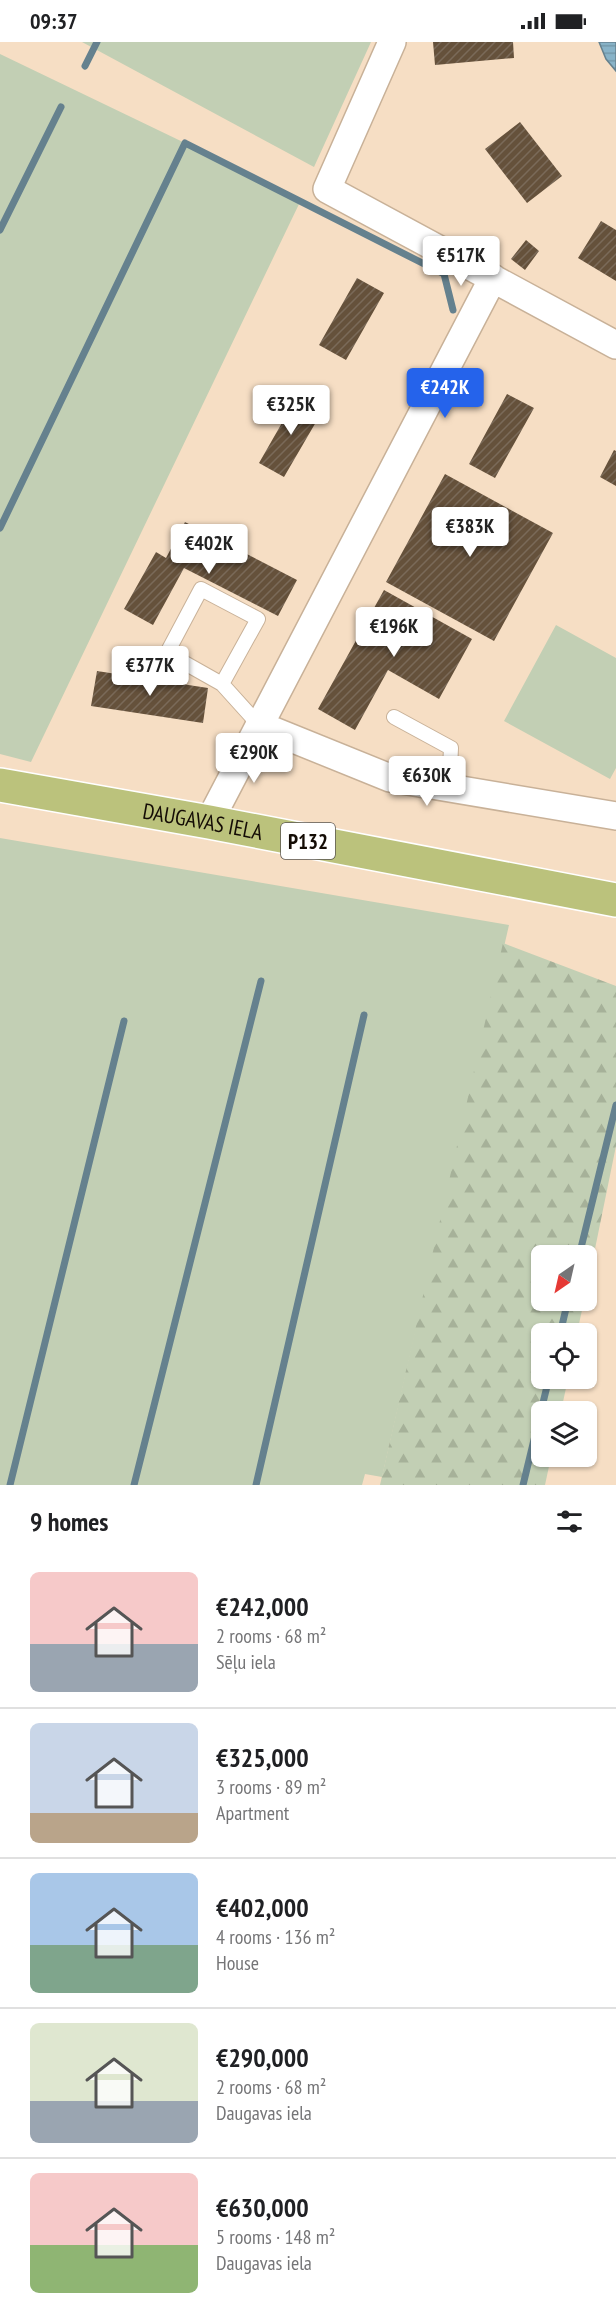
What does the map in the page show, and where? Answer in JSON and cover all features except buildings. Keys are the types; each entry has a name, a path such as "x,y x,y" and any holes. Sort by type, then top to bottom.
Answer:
{"main road":[{"name":"DAUGAVAS IELA","path":"0,785 208,822 616,900"}],"street":[{"path":"392,42 327,189 616,345"},
{"path":"208,822 493,278"},
{"path":"260,725 390,778 616,816"}],"lane":[{"path":"222,684 258,619 201,589 167,653 222,684 260,725"},
{"path":"394,717 451,748 449,788"}],"green space":[{"path":"82,42 371,42 314,167"},
{"path":"0,54 185,143 300,202 31,762 0,754"},
{"path":"556,625 616,658 616,768 610,779 504,721"},
{"path":"0,838 509,925 382,1477 365,1474 362,1485 0,1485"},
{"path":"503,943 616,986 616,1146 596,1245 531,1245 531,1311 582,1311 579,1323 531,1323 531,1389 566,1389 563,1401 531,1401 531,1467 549,1467 545,1485 380,1485"}],"water":[{"path":"599,42 616,42 616,71 606,59"}],"waterway":[{"path":"85,66 97,42"},
{"path":"0,230 61,107"},
{"path":"0,528 185,143 444,274 453,310"},
{"path":"134,1485 261,981"},
{"path":"256,1485 364,1015"},
{"path":"10,1485 124,1021"},
{"path":"582,1245 616,1105"},
{"path":"563,1323 565,1311"},
{"path":"523,1485 546,1389"}]}
